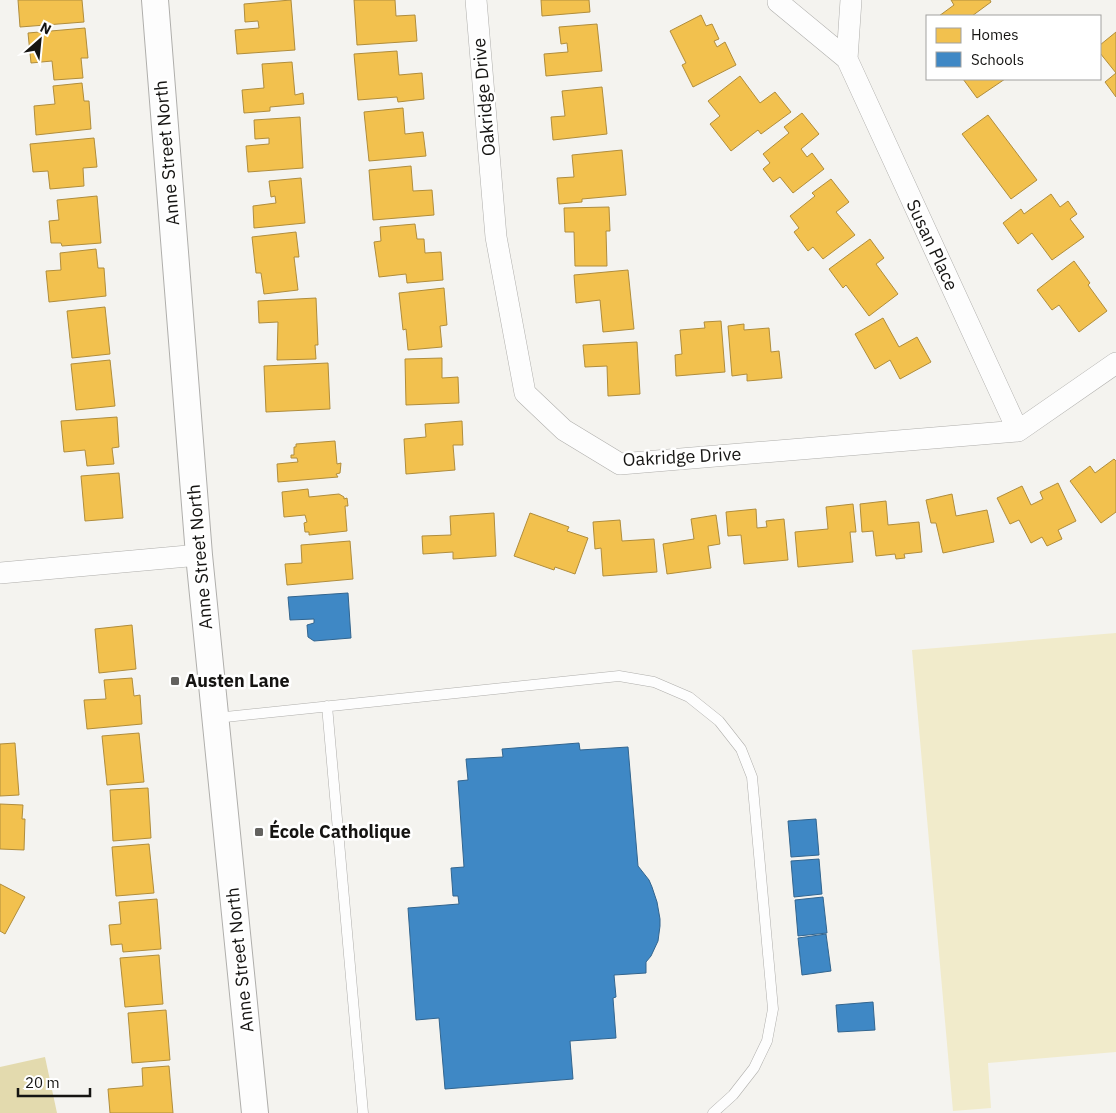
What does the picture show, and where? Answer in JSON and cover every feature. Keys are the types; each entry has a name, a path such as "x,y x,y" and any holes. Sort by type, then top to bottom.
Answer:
{"street":[{"name":"Anne Street North","path":"155,0 200,555 255,1113"},
{"name":"Oakridge Drive","path":"476,0 496,237 525,393 564,430 620,464 1018,431"},
{"name":"Susan Place","path":"778,0 778,2 847,59 1018,431"},
{"name":"Susan Place","path":"847,59 852,0"},
{"path":"1018,431 1116,363"},
{"path":"0,573 200,555"}],"lane":[{"path":"216,718 619,676 654,682 689,697 719,721 741,749 752,777 773,1009 767,1041 754,1068 733,1095 713,1113"},
{"path":"327,706 363,1113"}],"shaded area":[{"path":"1116,633 1116,1052 988,1063 991,1108 953,1111 912,650"},
{"path":"45,1057 57,1113 0,1113 0,1067"}],"building: Homes":[{"path":"18,0 82,0 84,22 20,27"},
{"path":"291,0 295,50 237,54 235,30 259,28 258,21 245,22 244,4"},
{"path":"354,0 395,0 396,16 415,15 417,41 357,45"},
{"path":"541,0 589,0 590,12 542,16"},
{"path":"951,0 990,0 991,2 973,15 940,15 954,5"},
{"path":"701,15 706,26 712,24 719,39 714,41 717,47 725,42 736,65 693,87 682,65 686,63 670,31"},
{"path":"597,24 602,71 546,76 544,54 568,52 567,43 561,44 559,27"},
{"path":"85,28 88,58 81,58 83,78 54,80 52,61 31,63 28,33"},
{"path":"1116,32 1116,73 1101,54 1101,44"},
{"path":"397,51 399,75 422,73 424,99 398,102 397,97 358,100 354,54"},
{"path":"292,62 295,95 303,93 304,104 270,107 270,111 244,113 242,90 264,88 262,64"},
{"path":"1116,73 1116,97 1105,82"},
{"path":"740,76 760,103 775,92 791,112 761,134 758,130 731,151 710,124 720,116 708,101"},
{"path":"964,80 1004,80 977,98"},
{"path":"82,83 84,101 89,101 91,129 36,135 34,106 55,104 53,86"},
{"path":"602,87 607,134 553,140 551,117 565,116 562,91"},
{"path":"403,108 405,134 423,132 426,156 369,161 364,112"},
{"path":"802,113 819,134 801,149 807,157 812,153 824,169 793,193 780,177 773,182 763,169 770,163 763,154 789,133 784,127"},
{"path":"988,115 1037,180 1011,199 962,134"},
{"path":"300,117 303,168 248,172 246,146 269,144 269,138 255,139 254,120"},
{"path":"94,138 97,167 83,168 84,186 50,189 48,171 33,172 30,144"},
{"path":"622,150 626,195 582,199 582,202 559,204 557,178 574,177 572,155"},
{"path":"411,166 413,191 432,190 434,215 373,220 369,170"},
{"path":"301,178 305,223 254,228 253,206 276,203 275,196 271,197 269,181"},
{"path":"831,179 849,202 836,212 855,235 823,259 813,247 808,251 794,232 799,228 790,216 815,196 812,193"},
{"path":"1051,194 1060,207 1068,201 1077,214 1070,219 1084,237 1052,260 1032,233 1018,244 1003,223 1021,209 1024,214"},
{"path":"97,196 101,243 62,246 61,243 51,243 49,221 59,220 57,200"},
{"path":"609,207 610,231 606,231 607,266 575,266 574,232 565,232 564,208"},
{"path":"415,224 417,239 424,239 425,253 441,252 443,280 407,283 406,274 379,277 374,242 381,241 380,227"},
{"path":"296,232 299,257 294,257 298,290 264,294 261,273 256,273 252,237"},
{"path":"870,239 884,258 876,264 898,294 869,316 846,285 843,288 829,269"},
{"path":"96,249 98,268 104,268 106,296 49,302 46,271 61,270 60,253"},
{"path":"1074,261 1090,283 1088,285 1107,311 1079,332 1059,305 1052,310 1037,290"},
{"path":"628,270 634,329 603,332 600,300 576,303 574,275"},
{"path":"444,288 447,325 440,326 442,347 408,350 406,329 403,330 399,293"},
{"path":"316,298 318,345 315,345 316,359 277,360 278,322 259,323 258,301"},
{"path":"105,307 110,354 72,358 67,311"},
{"path":"883,318 899,347 917,337 931,362 900,379 890,360 875,369 855,334"},
{"path":"721,321 725,372 676,376 675,355 682,354 680,330 705,328 704,322"},
{"path":"744,324 744,330 769,328 771,352 779,351 782,378 747,381 747,374 732,376 728,326"},
{"path":"637,342 640,394 608,396 607,366 585,367 583,345"},
{"path":"442,358 442,378 458,377 459,403 406,405 405,359"},
{"path":"110,360 115,406 76,410 71,364"},
{"path":"328,363 330,409 266,412 264,366"},
{"path":"117,417 119,447 112,448 114,464 87,466 85,450 64,452 61,421"},
{"path":"462,421 463,445 453,445 455,470 406,474 404,439 426,437 425,424"},
{"path":"335,441 337,464 341,463 340,473 336,474 338,477 278,482 277,464 298,462 297,458 291,458 291,455 294,455 296,444"},
{"path":"1114,459 1116,461 1116,512 1101,523 1070,481 1090,466 1095,473"},
{"path":"119,473 123,518 85,521 81,476"},
{"path":"1058,483 1076,521 1058,530 1062,539 1047,546 1042,537 1031,543 1019,520 1010,524 997,498 1022,486 1031,505 1043,499 1040,492"},
{"path":"308,489 309,497 339,494 344,499 347,498 348,506 345,506 347,531 309,535 309,532 305,532 304,523 307,522 305,515 284,517 282,492"},
{"path":"952,494 956,516 987,510 994,542 943,553 936,523 931,523 926,500"},
{"path":"886,501 888,525 919,522 922,552 904,554 905,558 896,559 895,554 876,556 873,531 862,532 860,504"},
{"path":"853,504 856,532 850,532 853,562 798,567 795,532 828,529 826,507"},
{"path":"756,509 757,528 767,527 766,521 784,519 788,560 744,564 741,535 728,536 726,512"},
{"path":"494,513 496,556 453,559 453,552 423,554 422,536 451,535 450,516"},
{"path":"530,513 569,527 567,531 588,538 575,574 555,567 554,570 514,556"},
{"path":"716,515 720,544 708,546 711,568 667,574 663,544 694,539 691,519"},
{"path":"620,520 622,541 654,539 657,572 603,576 601,548 595,549 593,522"},
{"path":"350,541 353,579 287,585 285,564 302,563 301,545"},
{"path":"132,625 136,669 99,673 95,629"},
{"path":"132,678 134,696 140,695 142,724 87,729 84,700 106,699 104,680"},
{"path":"139,733 144,782 107,785 102,736"},
{"path":"15,743 19,795 0,796 0,744"},
{"path":"148,788 151,838 113,841 110,790"},
{"path":"0,804 23,805 22,819 25,819 24,850 0,849"},
{"path":"149,844 154,893 116,896 112,847"},
{"path":"0,884 25,897 5,934 0,931"},
{"path":"157,899 161,949 123,952 122,944 111,945 109,925 121,924 119,902"},
{"path":"159,955 163,1004 125,1007 120,958"},
{"path":"166,1010 170,1060 132,1063 128,1013"},
{"path":"169,1066 173,1113 110,1113 108,1089 143,1086 142,1068"}],"building: Schools":[{"path":"348,593 351,638 314,641 308,637 307,625 314,623 314,619 290,620 288,597"},
{"path":"579,743 580,750 628,747 638,866 652,887 660,919 658,941 646,962 646,973 614,975 616,997 613,998 616,1038 570,1041 573,1079 445,1089 439,1018 416,1020 408,908 459,904 458,896 453,896 451,868 464,867 458,781 468,780 466,759 503,757 502,749"},
{"path":"816,819 819,855 791,857 788,821"},
{"path":"819,859 822,894 794,897 791,861"},
{"path":"823,897 827,933 798,936 795,900"},
{"path":"826,934 831,971 802,975 798,938"},
{"path":"873,1002 875,1030 838,1032 836,1005"}],"place":[{"name":"Austen Lane","path":"175,681"},
{"name":"École Catholique","path":"259,832"}]}
